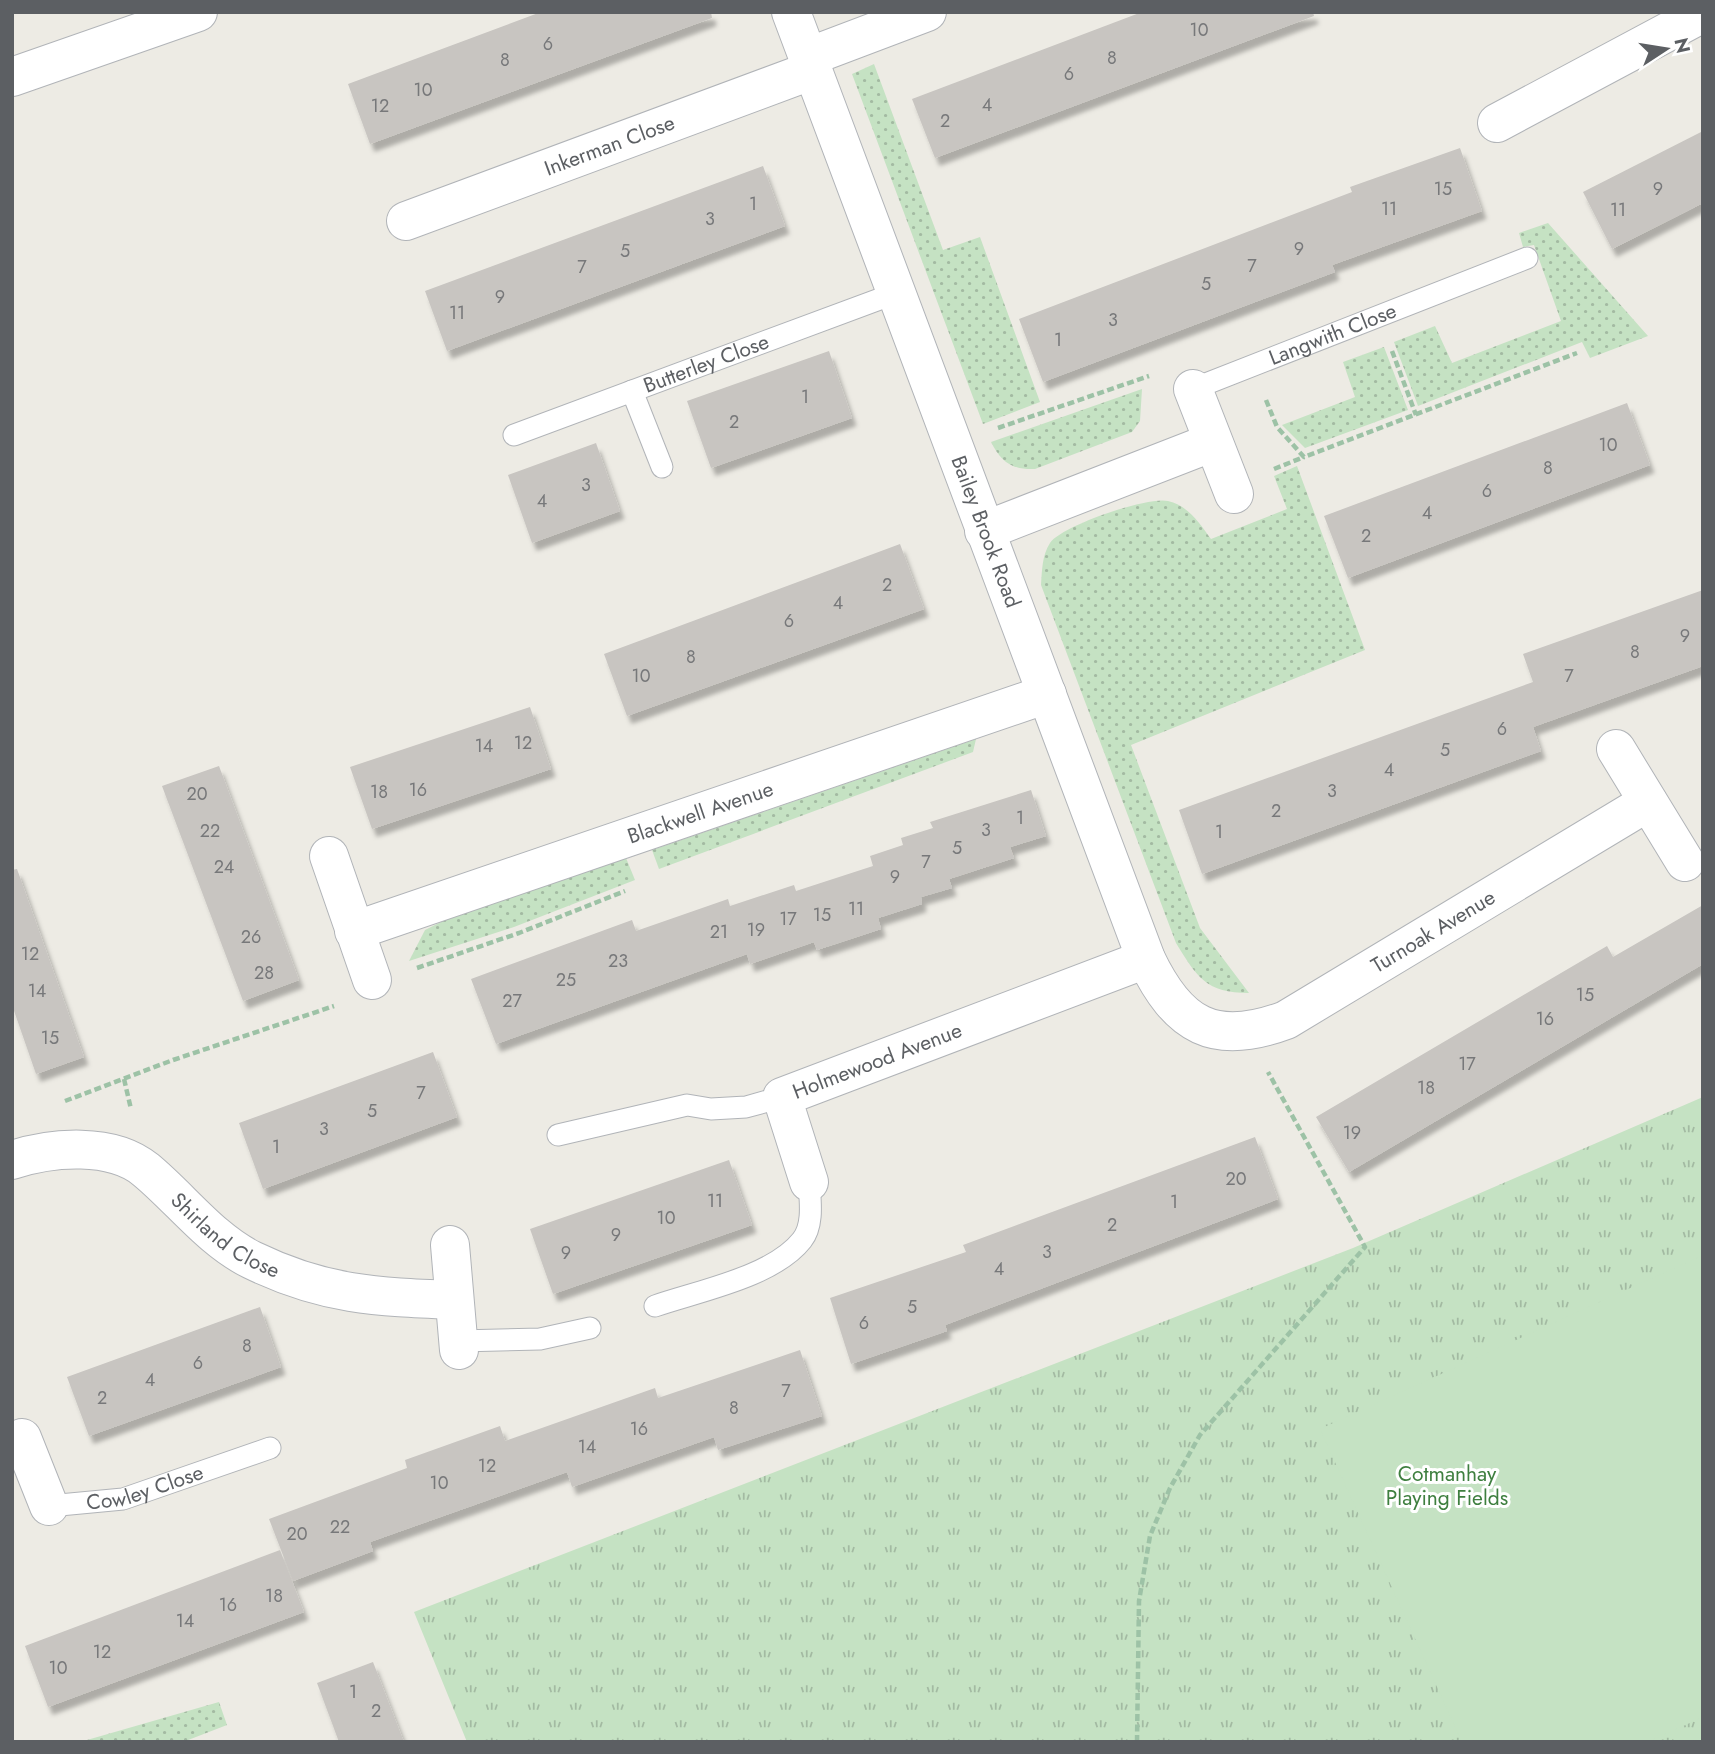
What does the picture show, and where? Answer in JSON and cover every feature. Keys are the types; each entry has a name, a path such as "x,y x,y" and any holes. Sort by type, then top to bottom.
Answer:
{"street":[{"path":"12,77 198,12"},
{"name":"Bailey Brook Road","path":"791,12 1146,959 1155,979 1178,1011 1209,1027"},
{"name":"Inkerman Close","path":"406,221 810,63 927,12"},
{"path":"1497,123 1703,13"},
{"path":"1193,389 1234,494"},
{"path":"984,531 1213,442"},
{"name":"Blackwell Avenue","path":"354,931 1047,694"},
{"path":"1616,749 1685,862"},
{"name":"Turnoak Avenue","path":"1209,1027 1226,1032 1250,1032 1286,1020 1648,802"},
{"path":"329,856 372,980"},
{"name":"Holmewood Avenue","path":"808,1182 782,1097 1146,959"},
{"name":"Shirland Close","path":"12,1160 66,1150 95,1150 113,1155 144,1168 215,1234 250,1259 340,1293 454,1300"},
{"path":"450,1245 458,1345"},
{"name":"Cowley Close","path":"22,1438 33,1489"}],"lane":[{"name":"Langwith Close","path":"1193,389 1527,258"},
{"name":"Butterley Close","path":"514,435 897,293"},
{"path":"632,391 662,467"},
{"path":"558,1135 687,1105 711,1109 746,1107 782,1097"},
{"name":"Holmewood Avenue","path":"655,1306 761,1270 784,1257 804,1239 811,1210 808,1182"},
{"path":"458,1345 540,1339 590,1328"},
{"name":"Cowley Close","path":"33,1489 123,1499 270,1448"}],"path":[{"path":"1389,345 1416,415"},
{"path":"1281,466 1577,353"},
{"path":"1252,367 1277,427 1304,457"},
{"path":"951,444 1158,373 1193,389"},
{"path":"62,1102 173,1060 376,991 372,980"},
{"path":"1138,1742 1139,1601 1150,1536 1170,1488 1200,1435 1364,1247 1269,1074 1250,1032"}],"green space":[{"path":"874,64 943,250 980,237 1040,402 983,424 852,74"},
{"path":"1548,223 1648,336 1590,358 1582,342 1418,406 1394,342 1435,326 1452,363 1561,321 1534,245 1523,247 1519,233"},
{"path":"1384,347 1408,410 1305,448 1282,425 1355,397 1343,362"},
{"path":"1142,389 1140,421 1132,432 1035,469 1020,468 1003,460 991,442"},
{"path":"1297,466 1365,650 1131,745 1200,928 1249,993 1234,992 1222,990 1204,981 1176,943 1041,585 1042,569 1047,548 1057,536 1087,521 1143,503 1175,503 1193,516 1211,539 1287,509 1274,476"},
{"path":"976,739 973,752 659,869 652,850"},
{"path":"626,858 635,880 514,927 409,961 425,930 445,920"},
{"name":"Cotmanhay Playing Fields","path":"1703,1097 1703,1742 467,1742 414,1612 1353,1248"},
{"path":"1703,1255 1703,1717 1648,1742 1462,1742 1320,1429"},
{"path":"219,1702 227,1725 183,1742 80,1742"}],"building":[{"path":"541,12 711,12 712,18 370,144 348,84"},
{"path":"1142,12 1313,12 1314,16 935,158 912,99"},
{"path":"1703,131 1703,203 1612,249 1583,192"},
{"path":"1460,148 1482,211 1332,265 1335,272 1043,382 1019,319 1352,192 1350,187"},
{"path":"763,166 785,226 447,351 425,291"},
{"path":"829,351 852,418 711,468 687,401"},
{"path":"1627,403 1650,465 1348,578 1324,516"},
{"path":"596,443 620,511 532,543 508,475"},
{"path":"900,544 924,609 627,716 604,654"},
{"path":"1703,590 1703,666 1533,727 1541,751 1202,874 1179,810 1533,682 1523,654"},
{"path":"530,707 551,769 372,829 350,767"},
{"path":"219,766 299,980 243,1001 162,786"},
{"path":"1031,790 1046,836 1010,847 1014,858 949,879 952,888 921,897 922,904 878,918 881,929 817,950 814,942 750,964 747,954 496,1044 471,979 632,920 636,931 728,899 730,906 794,885 796,891 873,866 870,856 903,845 901,838 933,828 930,822"},
{"path":"17,869 84,1057 36,1074 12,1005 12,870"},
{"path":"1703,905 1703,964 1349,1172 1316,1117 1607,946 1613,957"},
{"path":"433,1052 457,1117 263,1189 239,1123"},
{"path":"1255,1137 1278,1199 945,1325 947,1331 851,1364 830,1298 966,1252 963,1245"},
{"path":"729,1160 752,1225 553,1294 530,1229"},
{"path":"260,1307 281,1367 89,1436 67,1377"},
{"path":"800,1350 822,1416 718,1450 714,1437 572,1487 567,1472 370,1542 373,1551 293,1581 269,1519 407,1468 405,1460 500,1426 505,1441 655,1388 658,1398"},
{"path":"280,1550 304,1612 48,1707 25,1646"},
{"path":"373,1662 404,1742 339,1742 317,1683"}]}
